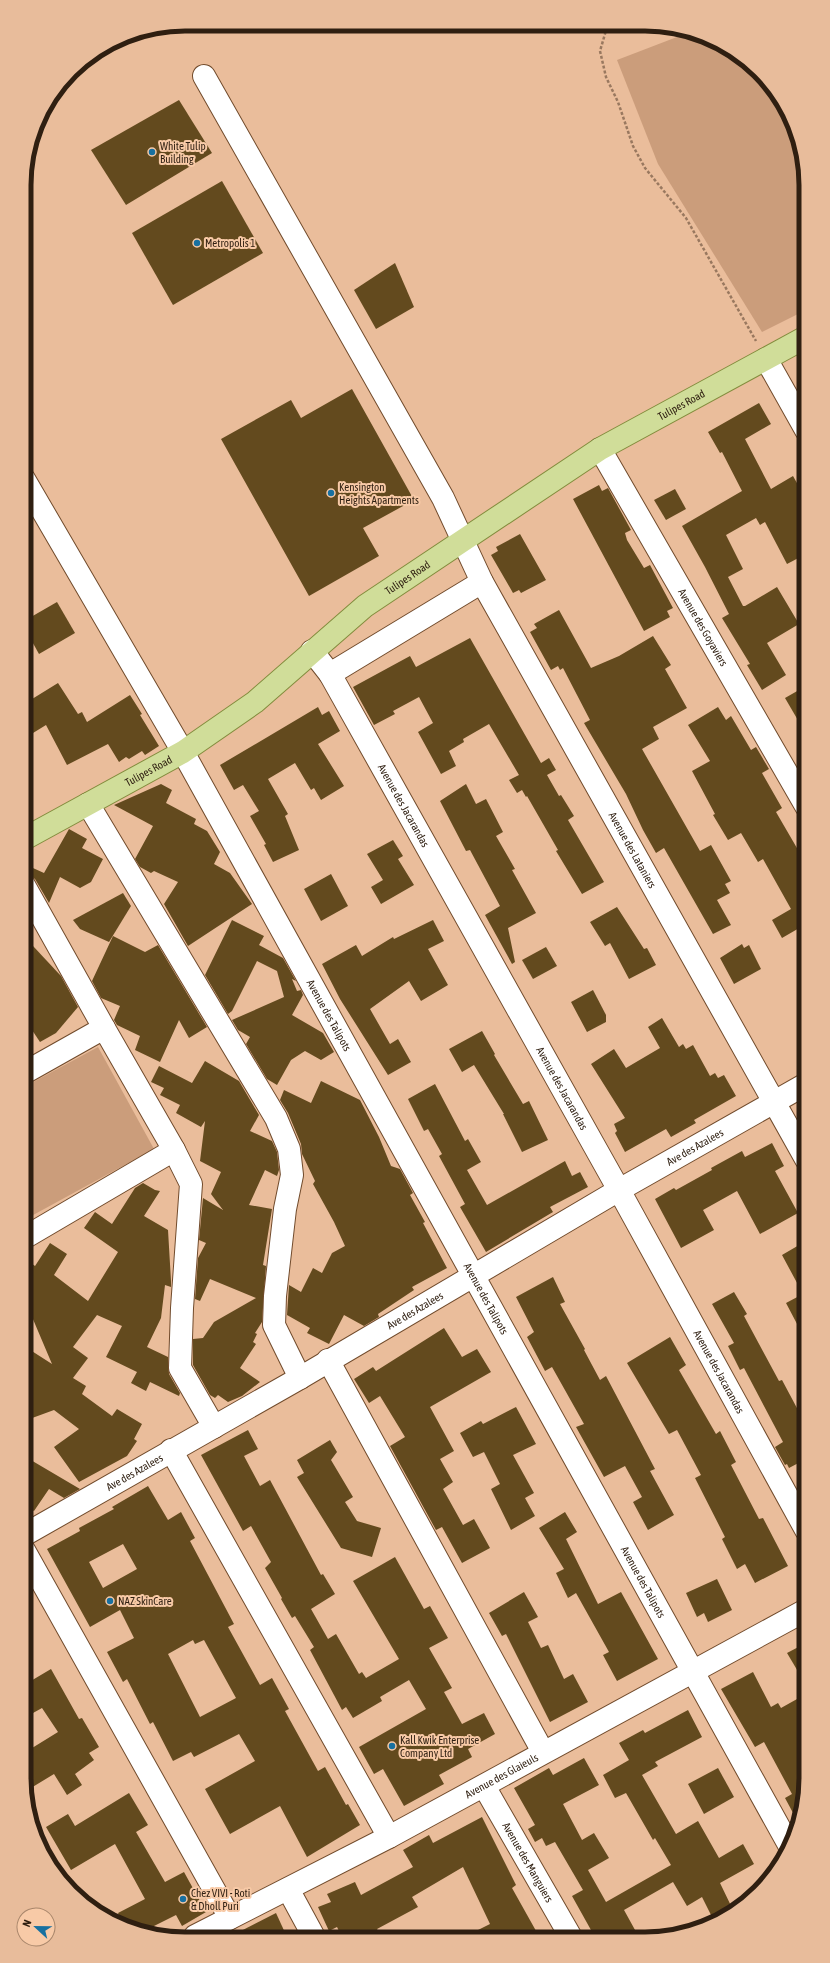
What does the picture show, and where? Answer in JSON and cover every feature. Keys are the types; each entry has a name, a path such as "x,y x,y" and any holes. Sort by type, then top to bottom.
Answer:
{"main road":[{"name":"Tulipes Road","path":"31,835 182,752 255,702 365,606 600,449 799,341"}],"street":[{"name":"Avenue des Lataniers","path":"204,76 443,498 482,582 799,1147"},
{"path":"766,359 799,418"},
{"name":"Avenue des Goyaviers","path":"600,449 799,794"},
{"name":"Avenue des Talipots","path":"31,491 182,752 786,1839"},
{"path":"330,674 482,582"},
{"name":"Avenue des Jacarandas","path":"312,651 330,674 619,1190 799,1517"},
{"path":"88,804 276,1118 289,1150 292,1175 285,1209 275,1296 274,1325 300,1378"},
{"path":"31,898 174,1150 191,1184 182,1308 180,1368 214,1427"},
{"path":"31,1069 104,1028"},
{"name":"Ave des Azalees","path":"31,1531 300,1378 328,1360 619,1190 799,1088"},
{"path":"31,1234 174,1150"},
{"path":"328,1360 542,1752"},
{"path":"172,1450 389,1837"},
{"path":"31,1563 230,1918"},
{"name":"Avenue des Glaieuls","path":"203,1932 389,1837 484,1786 542,1752 799,1614"},
{"name":"Avenue des Manguiers","path":"484,1786 569,1932"},
{"path":"288,1889 311,1932"}],"path":[{"path":"606,31 600,51 606,77 618,102 634,146 645,168 686,218 766,359"}],"shaded area":[{"path":"681,35 685,36 713,47 731,57 747,69 761,83 773,99 791,135 798,165 799,314 762,332 658,164 617,60"},
{"path":"98,1047 154,1149 31,1216 31,1083"}],"building":[{"name":"White Tulip Building","path":"179,100 212,153 126,205 91,150"},
{"name":"Metropolis 1","path":"222,181 263,253 173,305 132,233"},
{"path":"395,263 414,307 376,329 354,290"},
{"name":"Kensington Heights Apartments","path":"352,389 414,500 363,528 379,556 309,596 221,439 291,400 301,418"},
{"path":"759,403 771,424 745,439 771,489 793,476 799,487 799,558 787,564 765,522 760,525 756,518 726,535 743,569 728,577 743,606 777,587 799,624 767,643 786,675 762,690 747,665 750,664 722,618 729,614 682,526 742,491 722,452 720,453 708,432"},
{"path":"599,485 602,491 608,488 631,530 625,533 627,540 644,568 650,565 673,608 667,611 670,617 644,631 573,499"},
{"path":"675,489 686,509 666,520 654,500"},
{"path":"520,534 546,580 521,593 519,590 513,593 491,555 498,551 496,547"},
{"path":"57,602 75,633 39,654 31,640 31,617"},
{"path":"559,610 591,668 619,656 653,636 671,665 665,669 687,708 653,727 659,739 642,749 700,851 711,845 731,881 725,884 730,893 717,900 731,925 713,934 664,848 656,853 626,794 584,723 590,720 563,668 560,670 558,666 551,670 530,632 537,628 534,624"},
{"path":"470,638 541,763 549,758 556,770 547,775 559,796 561,795 574,816 568,820 604,882 582,894 556,851 558,850 527,796 526,797 522,790 517,793 509,780 519,775 489,724 463,739 464,742 449,751 456,766 441,774 418,732 433,723 419,697 393,711 395,714 374,725 353,687 410,656 416,667"},
{"path":"58,683 78,714 82,712 87,722 130,695 159,746 145,755 142,751 129,759 126,757 119,762 108,744 67,765 46,725 33,733 31,730 31,700"},
{"path":"799,690 799,722 785,698"},
{"path":"318,707 322,715 329,711 340,731 318,744 344,786 321,800 314,788 311,790 295,763 268,779 288,814 285,816 299,850 273,862 264,845 266,844 250,816 259,811 243,785 234,790 220,765"},
{"path":"718,707 726,720 731,716 751,750 756,747 769,769 762,773 782,808 776,812 799,852 799,928 782,938 772,920 791,909 763,859 758,862 741,833 728,840 713,815 715,814 692,771 710,761 688,725"},
{"path":"161,784 172,790 166,803 196,819 194,824 207,831 220,852 214,864 230,873 252,904 188,946 164,904 178,882 154,871 151,873 140,867 135,859 153,826 114,805"},
{"path":"466,784 476,804 486,799 503,832 496,836 515,869 512,870 536,913 508,928 515,962 512,964 485,915 500,906 470,850 466,851 440,801"},
{"path":"69,829 87,839 82,848 103,859 91,882 80,888 60,877 49,903 35,879 31,876 31,867 44,873"},
{"path":"393,840 403,856 398,859 414,885 381,904 371,887 383,880 367,854"},
{"path":"331,874 348,906 321,921 304,889"},
{"path":"123,893 131,906 109,942 80,929 73,920"},
{"path":"617,907 644,949 647,948 656,965 629,979 610,943 605,946 590,922"},
{"path":"232,920 264,936 259,945 283,958 296,981 292,979 297,991 301,990 303,995 292,1015 323,1033 334,1052 321,1060 305,1051 291,1060 277,1085 267,1079 246,1044 250,1037 238,1030 232,1020 284,997 277,971 257,961 232,1011 228,1014 205,975"},
{"path":"433,920 444,941 428,949 448,985 421,1001 409,981 370,1009 390,1044 398,1039 411,1062 388,1075 340,999 322,964 356,945 362,956 393,937 394,939"},
{"path":"113,936 145,952 158,945 207,1027 189,1038 179,1020 160,1062 135,1050 140,1036 117,1025 114,1020 120,1006 101,998 92,981"},
{"path":"742,944 744,948 749,945 761,969 734,984 720,958"},
{"path":"33,946 61,976 78,1007 56,1033 40,1042 31,1028 31,948"},
{"path":"546,947 557,966 533,979 522,960"},
{"path":"593,990 606,1015 606,1022 587,1032 571,1002"},
{"path":"662,1018 679,1047 683,1044 686,1049 693,1045 710,1076 715,1073 718,1078 724,1075 736,1096 694,1120 696,1123 671,1137 666,1129 625,1152 615,1133 617,1131 614,1124 625,1118 591,1064 614,1049 626,1068 660,1048 648,1027"},
{"path":"482,1031 495,1054 494,1055 523,1104 529,1101 548,1140 522,1152 504,1114 474,1065 462,1072 449,1049"},
{"path":"205,1061 239,1081 259,1115 250,1131 272,1141 277,1152 279,1170 277,1176 265,1170 249,1205 272,1209 263,1265 266,1266 262,1322 255,1333 257,1334 253,1342 256,1344 240,1368 260,1382 242,1396 228,1402 218,1395 215,1398 210,1395 193,1365 193,1339 203,1338 214,1322 256,1298 210,1279 200,1301 195,1299 198,1258 206,1243 199,1240 203,1198 223,1210 211,1194 221,1172 200,1161 205,1121 201,1127 176,1113 180,1105 160,1095 164,1088 151,1082 159,1066 192,1083"},
{"path":"321,1081 360,1100 379,1137 391,1166 400,1169 413,1193 410,1195 447,1268 412,1287 414,1290 378,1314 379,1317 364,1326 344,1315 329,1344 307,1333 310,1328 287,1315 289,1285 301,1292 313,1268 322,1273 332,1253 345,1246 334,1222 313,1184 315,1181 302,1154 301,1144 288,1113 280,1100 284,1090 311,1103"},
{"path":"435,1084 465,1141 468,1139 481,1162 467,1170 487,1205 565,1161 572,1176 580,1172 588,1187 550,1207 553,1212 486,1252 460,1207 465,1204 439,1156 442,1154 428,1129 424,1131 408,1099"},
{"path":"772,1143 784,1166 775,1171 798,1213 760,1234 737,1191 703,1210 714,1230 681,1248 655,1199 674,1188 676,1190 742,1151 745,1157"},
{"path":"143,1183 155,1190 160,1191 144,1216 168,1230 171,1287 165,1285 161,1318 147,1347 168,1357 169,1374 180,1393 179,1396 150,1382 146,1391 131,1383 137,1372 106,1357 122,1326 97,1315 73,1347 88,1358 73,1378 86,1386 82,1394 112,1416 117,1409 142,1424 134,1439 137,1441 127,1456 79,1482 54,1447 79,1429 54,1410 31,1418 31,1350 52,1364 31,1314 31,1263 35,1266 50,1243 67,1254 54,1275 88,1301 118,1252 84,1228 95,1212 112,1224 135,1188"},
{"path":"799,1245 799,1287 782,1255"},
{"path":"553,1277 565,1302 560,1304 600,1380 606,1376 655,1469 650,1471 674,1515 648,1530 633,1502 642,1497 625,1466 604,1477 576,1427 584,1424 552,1367 545,1371 527,1337 534,1332 516,1297"},
{"path":"734,1292 747,1314 744,1316 779,1381 782,1380 799,1412 799,1463 789,1468 787,1464 785,1465 775,1447 783,1442 744,1368 740,1370 728,1346 734,1343 712,1304"},
{"path":"799,1296 799,1328 786,1303"},
{"path":"444,1328 462,1357 477,1349 491,1372 430,1407 454,1451 440,1459 453,1482 443,1489 463,1525 474,1519 490,1548 462,1563 442,1527 436,1530 390,1446 405,1437 380,1396 369,1403 354,1379 373,1367 376,1371"},
{"path":"670,1337 686,1365 679,1370 716,1434 720,1431 736,1462 731,1465 759,1519 763,1518 788,1566 755,1583 745,1564 737,1569 722,1539 725,1537 695,1478 701,1475 677,1430 669,1434 627,1363"},
{"path":"516,1407 536,1444 513,1455 534,1493 525,1498 535,1516 511,1530 491,1489 500,1484 484,1452 473,1457 460,1433 481,1421 483,1424"},
{"path":"248,1430 258,1449 244,1456 260,1486 270,1480 321,1575 323,1574 335,1594 311,1609 328,1639 336,1634 359,1674 362,1672 366,1678 399,1659 353,1581 395,1557 424,1609 430,1606 448,1638 429,1648 452,1688 444,1692 462,1724 484,1713 495,1734 468,1749 472,1757 439,1775 444,1784 404,1806 383,1769 374,1774 359,1747 426,1709 409,1680 380,1697 382,1701 353,1718 346,1707 342,1710 310,1650 314,1647 295,1616 292,1618 265,1568 271,1562 251,1526 243,1531 201,1455"},
{"path":"330,1440 337,1452 331,1460 353,1497 345,1502 357,1521 381,1528 372,1557 341,1548 297,1477 304,1473 297,1460"},
{"path":"31,1460 80,1489 64,1498 49,1489 34,1511 31,1509"},
{"path":"148,1486 168,1520 181,1512 195,1538 190,1541 234,1624 228,1627 260,1685 272,1678 289,1709 285,1711 318,1771 325,1767 346,1805 348,1804 360,1825 307,1857 280,1806 230,1834 205,1789 255,1761 239,1734 194,1757 191,1752 173,1761 153,1722 150,1724 127,1679 123,1682 107,1652 134,1638 120,1610 90,1627 47,1549 80,1531 79,1528 114,1509 112,1507","holes":["123,1544 137,1569 103,1588 89,1562","193,1640 195,1644 204,1640 236,1698 200,1717 168,1654"]},
{"path":"565,1512 577,1532 566,1539 598,1604 621,1592 658,1659 617,1681 603,1655 609,1652 576,1593 568,1598 556,1573 564,1569 539,1528"},
{"path":"717,1579 732,1610 708,1622 704,1613 697,1617 686,1593"},
{"path":"524,1592 538,1617 528,1622 541,1648 548,1645 564,1679 573,1674 588,1702 550,1722 506,1634 502,1636 489,1613"},
{"path":"799,1647 799,1673 787,1653"},
{"path":"51,1669 79,1719 82,1718 99,1747 89,1753 94,1760 75,1774 82,1785 67,1795 54,1774 31,1788 31,1749 58,1732 42,1708 31,1714 31,1681"},
{"path":"753,1672 771,1707 778,1703 781,1708 799,1698 799,1788 794,1816 785,1798 792,1794 764,1742 755,1747 721,1689"},
{"path":"688,1710 702,1737 655,1762 658,1766 642,1775 676,1834 698,1821 719,1858 743,1844 754,1864 720,1883 731,1906 712,1917 702,1897 687,1906 673,1882 624,1910 636,1932 592,1932 572,1896 583,1890 555,1842 546,1846 542,1838 535,1842 528,1829 535,1825 514,1788 549,1768 553,1775 584,1758 599,1785 563,1804 582,1840 594,1833 609,1858 588,1870 606,1902 671,1865 655,1838 653,1840 626,1793 615,1798 603,1775 629,1760 619,1743 643,1730 645,1733"},
{"path":"718,1768 734,1797 704,1814 688,1784"},
{"path":"129,1793 148,1825 136,1832 165,1882 184,1872 206,1912 182,1926 176,1915 150,1928 135,1924 120,1917 118,1913 145,1899 115,1844 71,1870 46,1827 68,1814 75,1826"},
{"path":"482,1817 516,1885 512,1888 537,1932 474,1932 490,1924 463,1867 412,1897 418,1907 377,1929 379,1932 340,1932 337,1927 329,1931 318,1907 331,1902 327,1894 355,1882 361,1895 413,1867 403,1850 429,1835 433,1843"},
{"path":"276,1913 285,1932 239,1932"}],"place":[{"name":"White Tulip Building","path":"152,152"},
{"name":"Metropolis 1","path":"197,243"},
{"name":"Kensington Heights Apartments","path":"331,493"},
{"name":"NAZ SkinCare","path":"110,1601"},
{"name":"Kall Kwik Enterprise Company Ltd","path":"392,1746"},
{"name":"Chez VIVI - Roti & Dholl Puri","path":"183,1899"}]}
